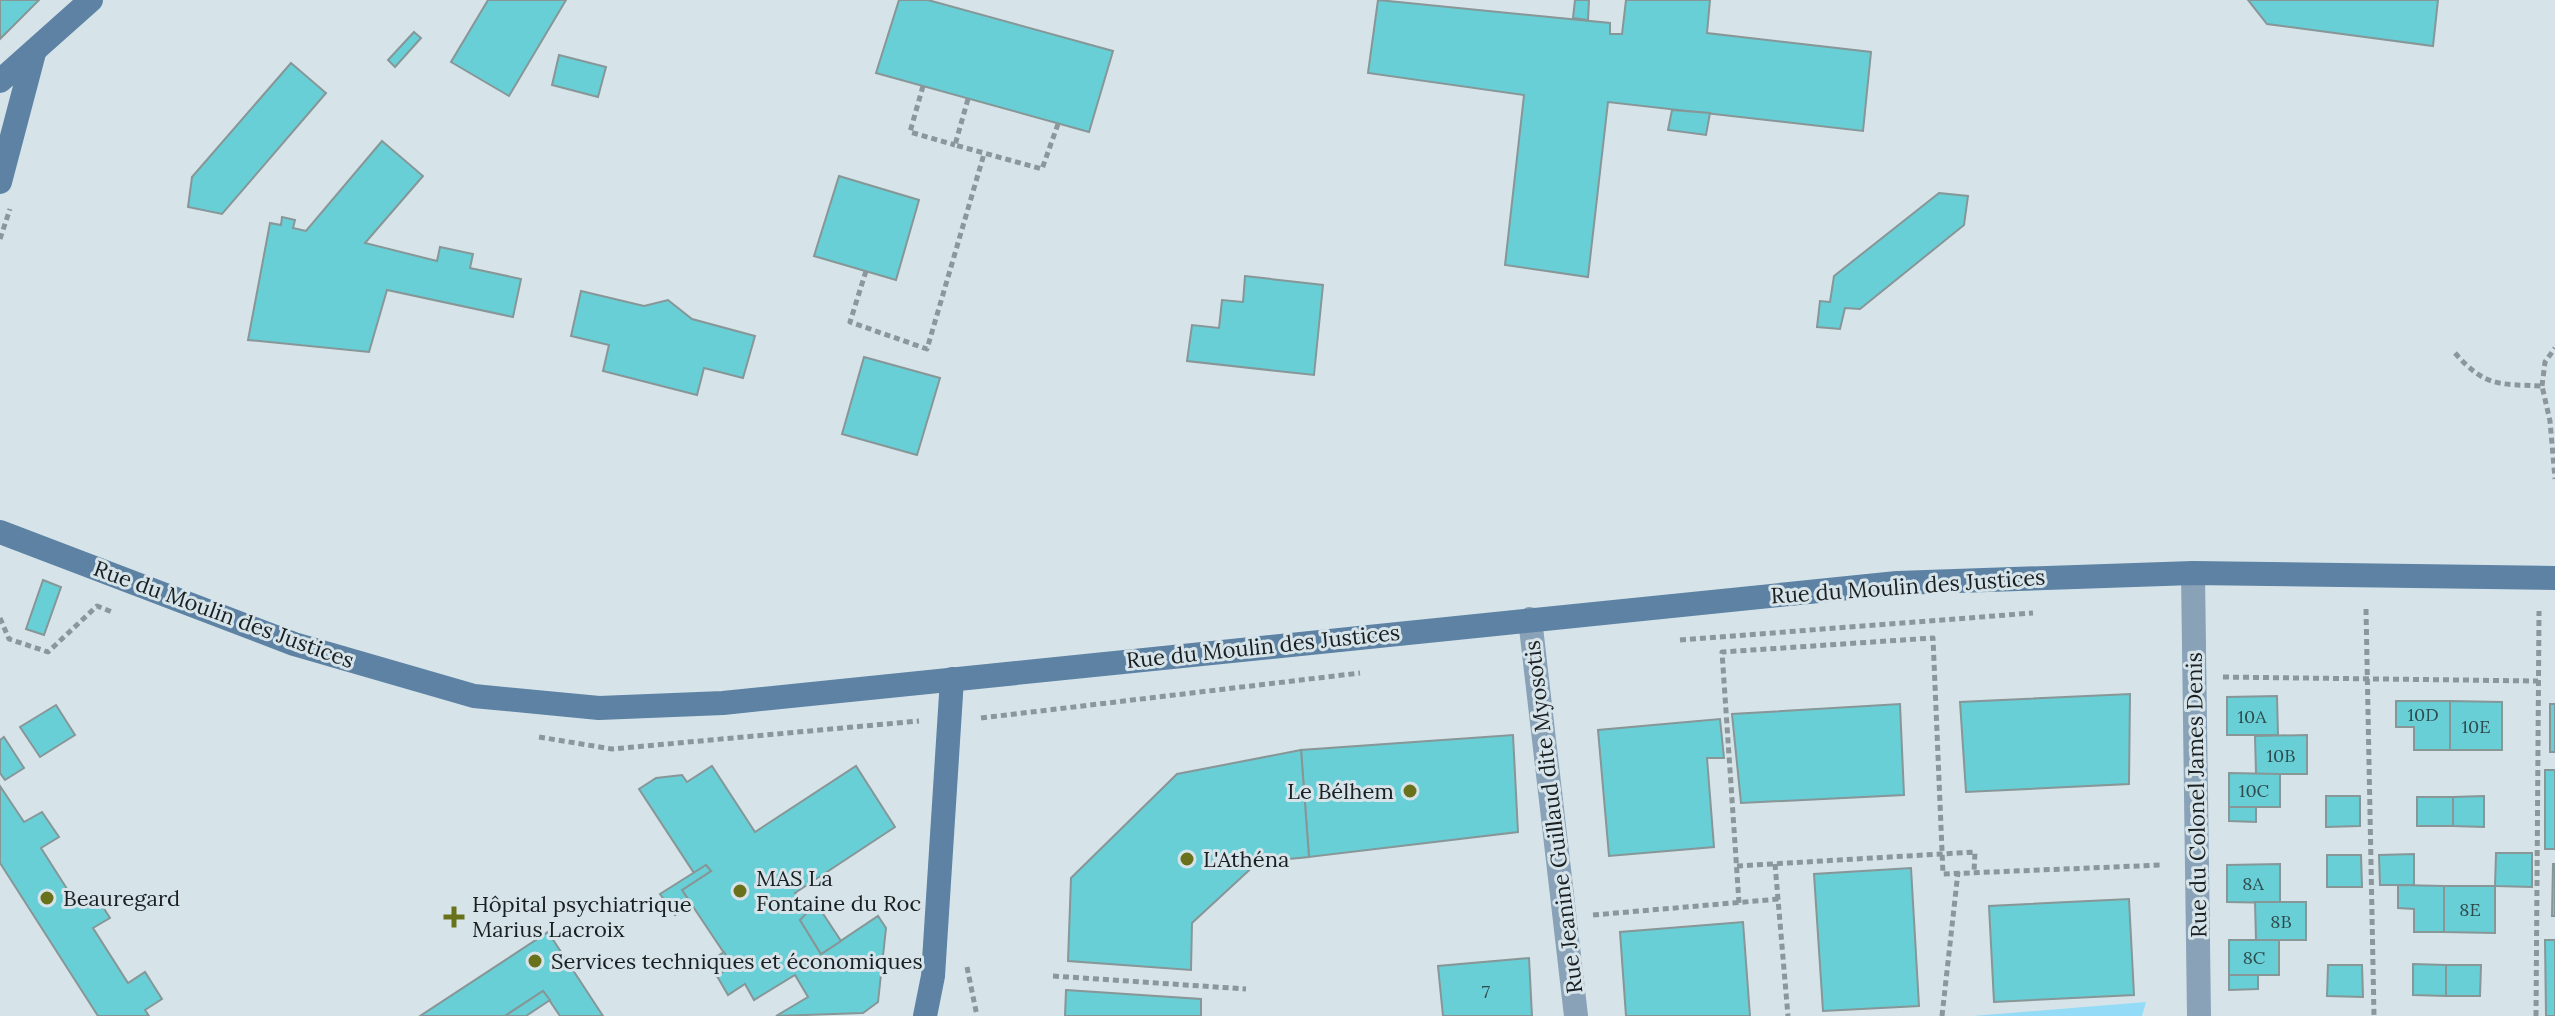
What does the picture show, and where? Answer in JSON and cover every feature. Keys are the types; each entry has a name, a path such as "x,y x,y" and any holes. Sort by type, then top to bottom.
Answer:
{"street":[{"path":"0,81 91,0"},
{"path":"0,182 34,53"},
{"name":"Rue du Moulin des Justices","path":"0,532 294,644 474,696 599,708 723,703 1897,583 2193,573 2555,578"},
{"name":"Rue du Colonel James Denis","path":"2193,573 2199,1016"},
{"name":"Rue Jeanine Guillaud dite Myosotis","path":"1530,619 1576,1016"},
{"path":"925,1016 933,976 952,679"},
{"path":"933,976 943,1016"}],"path":[{"path":"923,86 910,132 984,154 1042,169 1058,124"},
{"path":"955,145 968,99"},
{"path":"866,271 850,322 927,349 984,154"},
{"path":"2555,348 2545,362 2542,386 2550,421 2555,479"},
{"path":"2455,353 2478,377 2491,384 2542,386"},
{"path":"2351,609 2381,609"},
{"path":"2366,609 2374,1016"},
{"path":"2525,610 2547,611"},
{"path":"2536,1016 2539,611"},
{"path":"1668,641 2048,612"},
{"path":"1739,903 1722,652 1933,638 1943,874 2162,865"},
{"path":"983,718 1376,671"},
{"path":"2194,677 2538,681"},
{"path":"1737,866 1975,852 1974,872"},
{"path":"1775,864 1788,1016"},
{"path":"1942,1016 1958,872"},
{"path":"1564,917 1779,899"},
{"path":"1053,976 1246,989"}],"shaded area":[{"path":"2146,1002 2142,1016 1973,1016"}],"building":[{"path":"0,0 39,0 0,39"},
{"path":"488,0 566,0 509,96 451,62"},
{"path":"899,0 928,0 1113,51 1089,132 876,73"},
{"path":"1378,0 1610,23 1610,34 1622,34 1626,0 1710,0 1707,33 1871,52 1863,131 1608,102 1588,277 1505,265 1524,95 1368,73"},
{"path":"1575,0 1589,0 1588,20 1573,18"},
{"path":"2248,0 2438,0 2433,46 2267,24"},
{"path":"414,32 421,38 395,67 388,60"},
{"path":"559,55 606,67 598,97 552,85"},
{"path":"291,63 326,93 222,214 188,207 192,177"},
{"path":"1672,110 1710,113 1706,135 1668,130"},
{"path":"382,141 423,176 365,243 437,261 440,247 473,254 470,268 521,279 513,317 387,290 369,352 248,340 270,223 281,225 282,217 295,220 293,228 306,231"},
{"path":"839,176 919,200 896,280 814,256"},
{"path":"1939,193 1968,196 1964,225 1860,309 1845,308 1840,329 1817,327 1820,301 1830,302 1834,276"},
{"path":"1245,276 1323,285 1314,375 1187,361 1192,325 1219,328 1222,300 1243,302"},
{"path":"581,291 644,306 668,300 692,319 755,336 743,378 704,368 697,395 603,371 609,345 571,336"},
{"path":"864,357 940,378 917,455 842,434"},
{"path":"43,580 61,587 44,635 26,629"},
{"path":"2130,694 2129,784 1966,792 1960,702"},
{"path":"2277,696 2278,735 2227,735 2227,697"},
{"path":"2396,701 2450,701 2450,750 2414,750 2414,727 2396,727"},
{"path":"2450,701 2502,702 2502,750 2450,750"},
{"path":"1900,704 1904,795 1741,803 1732,714"},
{"path":"2550,704 2555,704 2555,752 2550,752"},
{"path":"56,705 75,735 40,757 20,727"},
{"path":"1720,719 1724,758 1707,758 1714,847 1609,856 1598,730"},
{"name":"Le Bélhem","path":"1513,735 1518,832 1309,857 1301,750"},
{"path":"2307,735 2307,774 2256,774 2255,736"},
{"path":"4,737 24,768 5,780 0,773 0,740"},
{"name":"L'Athéna","path":"1301,750 1309,857 1258,862 1192,923 1191,970 1068,961 1071,878 1177,774"},
{"name":"MAS La Fontaine du Roc","path":"712,766 755,832 856,766 895,827 795,893 809,914 800,920 821,954 878,916 886,928 878,1002 863,1013 776,1016 808,997 795,975 754,1000 745,984 728,995 717,976 732,965 682,890 711,871 706,865 694,873 639,789 656,778 682,775 687,782"},
{"path":"2545,770 2555,770 2555,849 2545,849"},
{"path":"2229,773 2280,774 2280,807 2229,807"},
{"name":"Beauregard","path":"0,786 24,822 42,812 59,837 41,848 76,903 94,893 110,918 93,928 128,983 145,972 162,999 145,1010 149,1016 98,1016 0,863"},
{"path":"2326,796 2360,796 2360,826 2326,827"},
{"path":"2484,796 2484,827 2453,826 2453,797"},
{"path":"2417,797 2453,797 2453,826 2417,826"},
{"path":"2229,807 2256,807 2256,822 2229,821"},
{"path":"2496,853 2532,853 2532,887 2495,886"},
{"path":"2414,854 2414,885 2380,885 2379,855"},
{"path":"2327,855 2361,855 2362,887 2327,887"},
{"path":"2280,864 2280,903 2227,902 2227,865"},
{"path":"2555,864 2555,916 2552,916"},
{"path":"706,865 711,871 682,890 691,904 675,915 660,894"},
{"path":"1911,868 1919,1006 1823,1011 1814,874"},
{"path":"2398,885 2444,886 2444,932 2414,932 2414,909 2398,908"},
{"path":"2444,886 2495,886 2495,933 2444,932"},
{"path":"2129,899 2134,995 1994,1002 1989,906"},
{"path":"2255,902 2306,902 2306,940 2256,940"},
{"path":"816,903 841,941 821,954 800,920"},
{"path":"1743,922 1750,1016 1626,1016 1620,932"},
{"name":"Services techniques et économiques","path":"548,932 603,1016 560,1016 543,991 505,1016 420,1016"},
{"path":"2229,940 2279,940 2279,975 2229,975"},
{"path":"2545,940 2555,940 2555,1016 2546,1016"},
{"path":"724,952 732,965 717,976 709,962"},
{"path":"1529,958 1532,1016 1443,1016 1438,966"},
{"path":"2413,964 2446,965 2446,996 2413,995"},
{"path":"2328,965 2362,965 2363,997 2327,996"},
{"path":"2446,965 2481,965 2480,996 2446,996"},
{"path":"2229,975 2258,975 2258,989 2229,990"},
{"path":"1066,990 1201,999 1201,1016 1065,1016"},
{"path":"543,991 550,1000 526,1016 505,1016"}],"place":[{"name":"Le Bélhem","path":"1410,791"},
{"name":"L'Athéna","path":"1187,859"},
{"name":"MAS La Fontaine du Roc","path":"740,891"},
{"name":"Beauregard","path":"47,898"},
{"name":"Hôpital psychiatrique Marius Lacroix","path":"454,917"},
{"name":"Services techniques et économiques","path":"535,961"}]}
